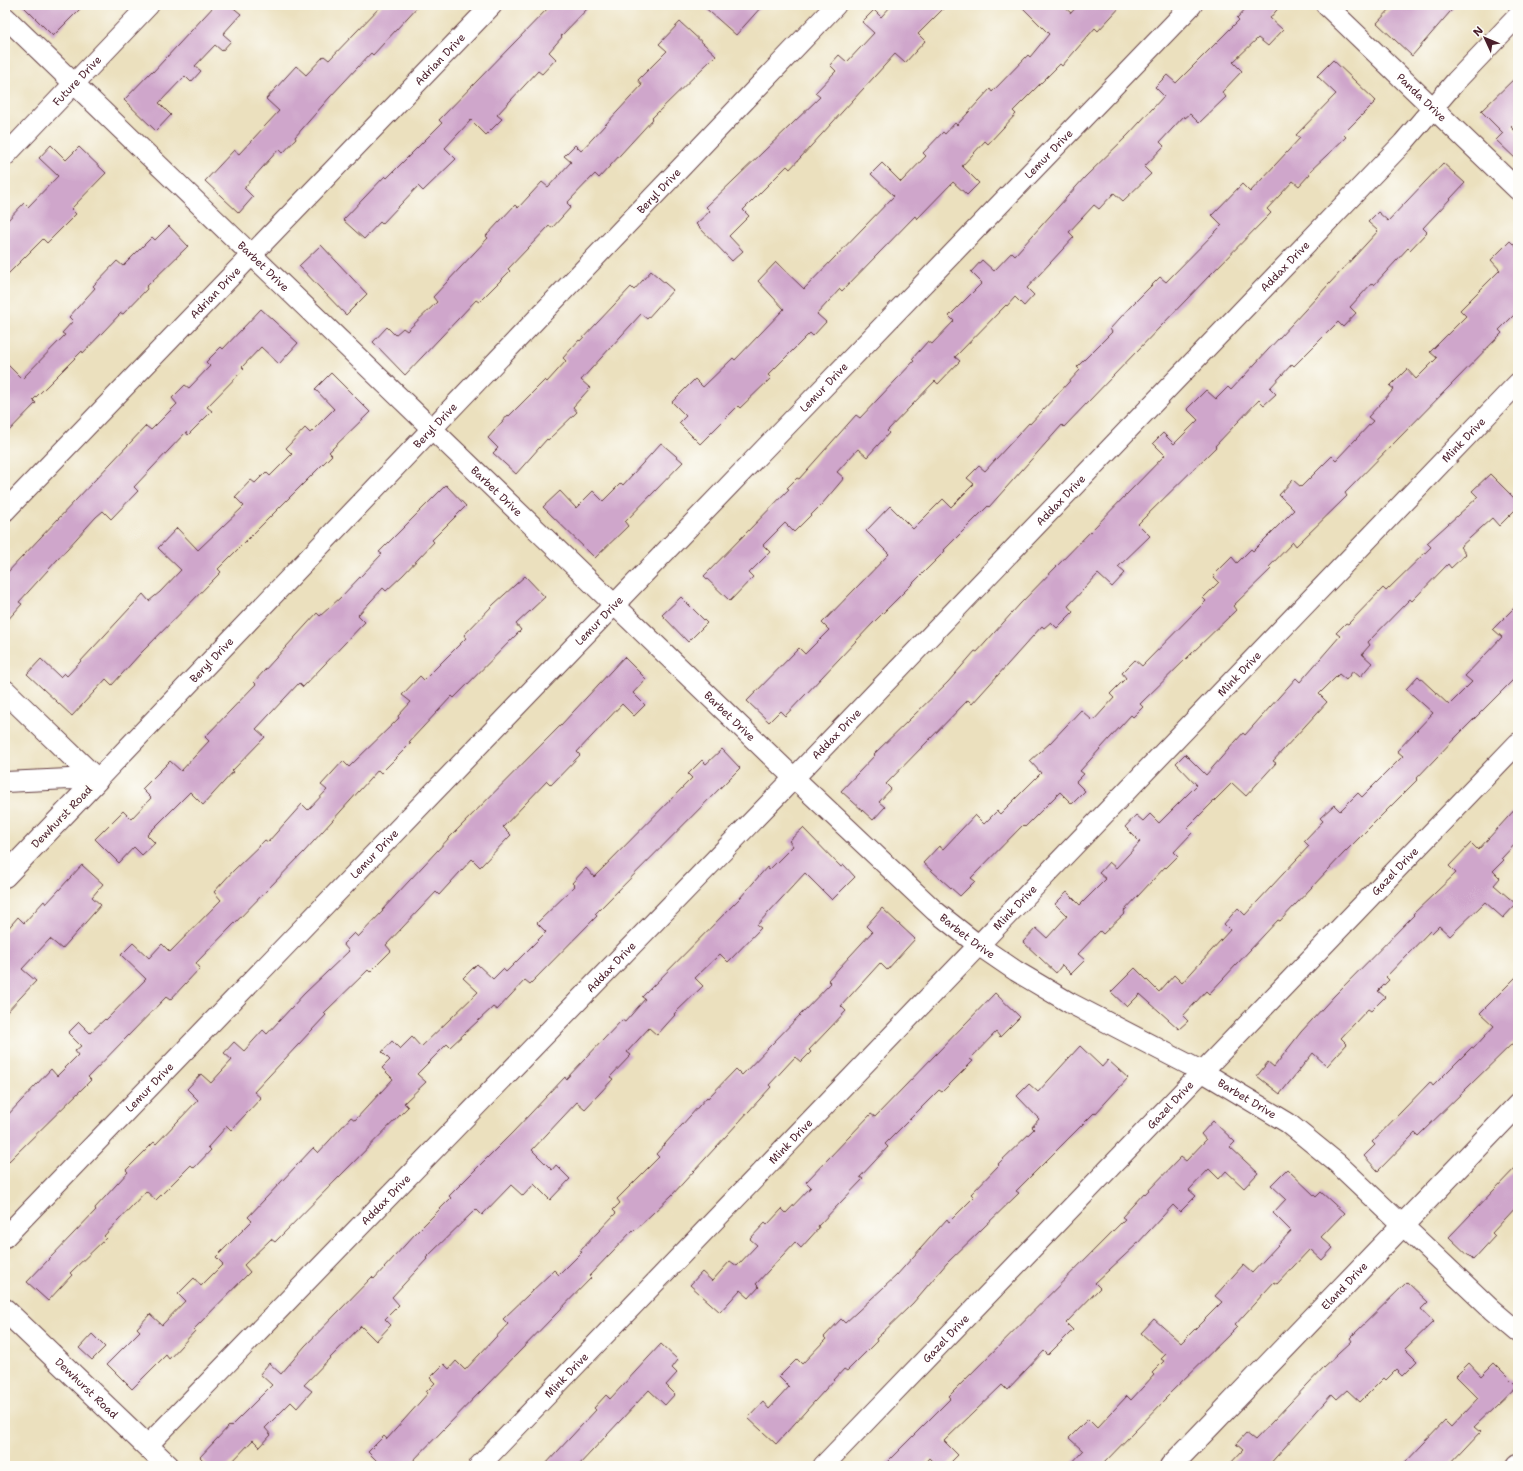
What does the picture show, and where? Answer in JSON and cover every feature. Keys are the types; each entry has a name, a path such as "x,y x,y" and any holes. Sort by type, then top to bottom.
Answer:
{"street":[{"name":"Future Drive","path":"5,156 149,5"},
{"name":"Adrian Drive","path":"5,511 492,5"},
{"name":"Beryl Drive","path":"97,780 836,5"},
{"name":"Lemur Drive","path":"5,1237 1192,5"},
{"name":"Panda Drive","path":"1326,5 1518,190"},
{"name":"Addax Drive","path":"147,1446 794,778 1398,148 1432,108 1518,16"},
{"name":"Barbet Drive","path":"5,17 794,778 930,906 978,945 1016,971 1070,1003 1250,1098 1288,1123 1337,1163 1492,1310 1518,1332"},
{"name":"Mink Drive","path":"479,1466 1518,383"},
{"name":"Dewhurst Road","path":"5,691 97,780 5,876"},
{"name":"Gazel Drive","path":"823,1466 1518,743"},
{"path":"5,782 69,779 97,780"},
{"name":"Eland Drive","path":"1171,1466 1518,1105"},
{"name":"Dewhurst Road","path":"5,1310 168,1466"}],"building":[{"path":"22,5 84,5 53,36"},
{"path":"215,5 230,5 241,14 223,34 231,41 222,51 215,45 195,66 201,71 191,82 185,76 159,103 171,115 156,131 124,100 152,71 153,72"},
{"path":"382,5 419,5 373,55 371,53 330,97 283,153 279,149 244,188 253,197 239,213 205,181 234,150 239,154 279,111 266,99 296,66 306,75 324,56 329,60"},
{"path":"551,5 591,5 561,36 562,37 549,52 556,59 542,74 538,71 497,115 502,119 486,135 471,120 445,148 456,159 423,191 418,186 382,224 380,222 364,239 343,220 385,176 387,178 442,123 439,120"},
{"path":"702,5 763,5 736,35"},
{"path":"892,5 947,5 918,34 925,41 905,63 895,54 790,169 787,166 743,210 749,216 729,236 743,251 732,261 696,224 710,211 706,207 820,97 815,93 836,71 830,65 839,55 847,62 874,33 862,22 874,10 881,17"},
{"path":"1020,5 1062,5 1071,13 1078,5 1122,5 1098,31 1095,28 1062,66 1060,64 1013,111 1016,114 988,144 985,141 962,166 979,183 967,195 953,182 917,219 915,216 842,291 840,289 817,314 826,322 813,336 810,333 768,375 771,378 740,408 738,406 700,444 679,423 686,416 672,402 695,379 703,387 733,358 735,360 784,309 758,281 776,262 804,289 894,196 871,174 882,163 901,182 926,156 923,153 943,132 945,134 955,123 957,125 990,89 992,92 1028,55 1030,57 1049,34"},
{"path":"1249,5 1281,5 1270,18 1283,30 1268,46 1258,38 1233,62 1242,71 1222,92 1226,97 1199,123 1190,114 1185,118 1184,116 1160,142 1164,146 1144,167 1151,174 1123,201 1114,193 1099,209 1094,205 1069,232 1074,237 1027,288 1034,295 1024,306 1015,297 955,357 960,361 938,384 935,381 887,431 889,433 867,457 858,449 837,472 844,478 822,504 794,532 785,523 763,545 770,552 749,573 753,577 730,601 704,576 789,489 787,488 797,478 799,479 856,415 860,418 914,361 912,359 928,341 932,344 954,321 949,316 982,283 971,272 982,260 994,271 1012,252 1015,255 1085,177 1128,135 1164,96 1155,87 1167,75 1176,83 1239,20 1237,18"},
{"path":"1394,5 1456,5 1412,56 1377,23"},
{"path":"680,22 716,55 652,118 653,119 599,178 595,174 567,203 571,207 552,228 549,226 508,269 510,271 479,302 476,300 405,375 373,342 387,327 395,335 403,328 407,331 437,302 433,297 488,238 486,236 515,205 518,208 542,182 548,187 571,162 564,156 575,145 581,151 642,85 638,80 667,51 659,44"},
{"path":"1333,60 1376,101 1343,134 1346,137 1308,173 1310,174 1299,186 1293,181 1267,209 1271,213 1064,427 1062,425 989,507 988,506 944,550 945,551 873,623 785,716 780,711 769,722 747,701 799,648 805,654 829,630 822,623 889,554 866,531 890,506 913,529 943,499 951,507 974,484 967,478 979,466 985,471 1029,423 1030,424 1080,370 1077,367 1112,332 1110,329 1130,307 1160,277 1166,282 1222,225 1212,215 1242,184 1250,192 1300,138 1296,135 1336,94 1317,76"},
{"path":"1518,75 1518,120 1511,127 1518,134 1518,161 1496,140 1503,133 1481,111"},
{"path":"51,145 66,160 79,147 106,173 71,209 76,214 47,243 43,239 5,277 5,223 24,203 28,207 58,176 39,158"},
{"path":"1443,163 1465,183 1423,228 1427,232 1410,250 1408,248 1374,285 1372,283 1350,307 1356,313 1343,327 1338,322 1294,366 1292,364 1270,388 1276,394 1264,405 1259,400 1215,446 1216,447 1138,524 1150,536 1118,567 1125,573 1112,587 1098,574 1068,606 1073,612 1057,628 1051,622 1044,628 1042,626 972,704 968,700 886,784 891,789 879,802 885,807 873,820 841,791 875,755 874,754 948,682 975,651 977,652 1020,604 1165,455 1153,443 1163,433 1174,444 1198,420 1187,409 1206,390 1216,399 1228,387 1231,390 1378,231 1368,222 1378,212 1388,221"},
{"path":"169,226 188,246 146,287 147,289 123,314 121,313 83,353 82,351 33,400 36,403 5,435 5,362 22,379 65,335 62,333 73,321 69,317 95,288 93,286 117,261 123,266 152,237 155,240"},
{"path":"1510,241 1518,249 1518,311 1499,330 1502,333 1345,493 1347,496 1296,546 1293,542 1269,567 1271,569 1233,606 1236,610 1140,704 1143,707 1133,717 1131,715 1080,771 1084,774 1076,782 1085,791 1072,804 1060,792 1025,827 1023,825 971,878 975,881 960,896 923,863 939,846 943,849 975,815 984,824 997,811 1000,814 1041,773 1030,761 1050,743 1081,710 1093,721 1114,698 1110,694 1126,678 1122,673 1135,660 1142,666 1206,601 1203,598 1219,582 1213,576 1232,557 1237,563 1251,549 1253,551 1294,510 1279,495 1293,480 1301,487 1332,456 1336,460 1373,421 1368,417 1394,389 1390,386 1407,369 1416,379 1437,358 1430,352 1466,316 1460,310 1500,270 1491,260"},
{"path":"321,245 367,294 346,315 299,266"},
{"path":"651,271 673,290 647,319 641,314 581,380 590,388 573,407 577,412 548,440 547,439 516,474 493,453 498,448 488,438 508,415 509,416 545,380 547,382 566,361 563,358 579,340 580,341 631,287 634,290"},
{"path":"261,309 298,343 279,364 261,347 242,367 244,369 207,407 212,411 188,435 186,432 134,487 138,491 111,519 103,511 96,517 19,602 22,604 5,623 5,575 146,426 151,430 177,404 172,398 185,385 189,388 210,366 206,362 221,347 223,349"},
{"path":"331,373 370,412 329,452 332,455 218,569 221,572 140,654 112,685 106,679 72,716 27,674 41,659 60,677 64,673 67,676 143,594 149,601 160,592 181,570 158,548 177,528 198,550 244,506 235,497 251,480 255,483 266,472 270,476 292,454 286,448 305,428 310,433 334,409 315,389"},
{"path":"661,443 683,462 625,522 628,526 595,558 543,507 560,491 576,508 593,491 603,501 621,483 623,485"},
{"path":"1490,474 1518,502 1518,507 1499,526 1492,518 1460,547 1466,554 1451,568 1448,564 1412,601 1410,599 1368,642 1370,645 1362,654 1372,663 1360,677 1353,671 1346,680 1339,674 1319,694 1327,702 1273,761 1276,763 1246,796 1232,783 1187,828 1192,833 1174,852 1178,856 1166,868 1165,867 1124,911 1125,913 1103,934 1100,931 1078,954 1085,960 1071,974 1062,965 1056,973 1023,942 1036,928 1047,938 1067,916 1055,904 1067,892 1080,905 1106,879 1099,873 1109,862 1116,868 1140,842 1125,827 1136,815 1143,821 1150,814 1159,823 1197,785 1176,763 1185,754 1206,775 1243,733 1245,735 1296,678 1300,682 1340,636 1336,633 1346,623 1348,624 1383,588 1386,591 1431,547 1427,543 1478,497 1472,491"},
{"path":"446,485 466,506 432,540 434,542 403,575 386,591 383,588 358,615 365,622 303,687 299,683 256,729 265,737 232,771 233,772 203,805 190,792 147,835 155,843 142,855 134,847 119,863 95,839 123,811 131,819 151,798 142,789 170,761 181,771 209,741 205,737 256,684 254,682 317,613 320,616 340,598 382,554 379,552"},
{"path":"525,576 545,597 516,624 521,630 454,698 452,696 409,742 411,743 381,773 378,770 304,852 196,963 200,968 170,1000 166,997 88,1077 91,1080 5,1165 5,1118 51,1069 57,1076 78,1055 75,1051 81,1046 68,1033 79,1022 90,1033 105,1019 106,1020 146,979 121,955 133,943 149,958 162,944 170,952 221,900 214,892 233,871 265,840 268,842 302,804 308,810 327,790 321,785 343,761 349,767 399,718 398,716 411,702 402,695 420,676 424,680 466,638 464,635 494,604"},
{"path":"681,597 707,623 688,642 662,615"},
{"path":"1518,604 1518,675 1456,737 1416,779 1417,780 1343,854 1280,921 1278,920 1209,994 1206,991 1183,1016 1188,1021 1179,1029 1140,994 1127,1007 1111,992 1135,968 1159,992 1174,975 1182,983 1230,930 1224,924 1238,908 1245,915 1309,846 1304,841 1323,821 1320,818 1334,805 1340,811 1358,793 1362,797 1403,756 1397,751 1433,713 1406,689 1418,676 1449,705 1472,682 1465,676 1502,637 1493,629"},
{"path":"624,657 646,679 633,693 645,705 634,716 622,704 577,752 580,755 551,785 547,781 503,827 511,835 480,867 472,859 439,895 436,892 386,945 391,951 370,972 368,970 324,1013 326,1015 254,1092 261,1098 231,1130 227,1126 208,1147 211,1150 194,1168 191,1165 156,1200 146,1191 104,1236 106,1238 70,1273 72,1275 48,1301 27,1282 96,1210 95,1208 128,1172 126,1170 154,1142 156,1144 198,1100 187,1089 201,1074 211,1083 232,1060 224,1053 234,1042 244,1051 263,1030 267,1034 304,994 349,951 343,944 354,933 358,937 450,837 561,725"},
{"path":"722,749 740,768 595,914 597,916 530,984 525,980 497,1010 493,1007 450,1047 447,1044 417,1074 426,1082 404,1103 408,1107 275,1242 271,1239 244,1265 250,1272 193,1330 195,1331 169,1359 166,1355 132,1389 107,1364 140,1331 137,1328 150,1314 162,1325 185,1301 178,1294 194,1278 201,1286 223,1264 216,1257 252,1221 248,1217 313,1148 318,1153 351,1117 355,1120 393,1079 382,1068 390,1060 382,1052 392,1041 400,1049 412,1037 421,1047 478,992 463,978 477,964 493,979 503,969 506,972 546,932 537,923 575,886 572,883 586,868 594,877 692,778 688,774 702,760 706,764"},
{"path":"1518,806 1518,841 1502,858 1504,860 1493,871 1500,878 1494,885 1516,904 1503,918 1485,902 1450,936 1439,926 1432,933 1430,931 1386,977 1389,980 1378,991 1385,997 1371,1011 1368,1009 1341,1038 1347,1044 1327,1066 1313,1053 1280,1094 1257,1076 1268,1062 1274,1067 1301,1032 1334,996 1414,915 1413,914 1456,873 1449,866 1471,843 1478,850"},
{"path":"803,828 841,867 844,865 855,877 832,900 805,873 757,925 761,928 728,962 720,954 695,978 703,986 674,1014 675,1015 657,1035 649,1028 627,1052 631,1055 610,1077 613,1079 585,1109 577,1102 532,1150 552,1170 556,1165 570,1179 550,1200 534,1184 523,1196 511,1185 482,1215 476,1209 426,1258 427,1259 392,1297 399,1305 385,1319 391,1325 376,1341 361,1326 304,1385 312,1391 297,1408 291,1402 265,1428 271,1435 260,1447 253,1440 228,1466 209,1466 200,1457 229,1426 230,1427 272,1385 260,1374 269,1363 281,1374 305,1346 372,1277 374,1279 415,1234 451,1198 449,1196 565,1077 566,1079 622,1020 625,1022 645,999 642,997 740,898 767,867 769,870 793,846 789,841"},
{"path":"82,865 103,884 92,897 101,905 62,949 50,939 22,969 36,981 5,1014 5,932 18,917 24,923 44,901 46,904"},
{"path":"882,908 915,939 887,970 880,963 841,1006 846,1011 809,1050 811,1052 801,1062 795,1057 769,1085 771,1087 672,1195 634,1231 633,1230 589,1276 591,1278 408,1466 382,1466 368,1452 384,1436 387,1439 428,1393 426,1392 435,1383 430,1378 444,1364 449,1369 456,1361 465,1370 508,1324 503,1319 554,1270 559,1275 582,1252 580,1251 616,1213 613,1210 620,1203 617,1199 659,1157 656,1154 707,1097 708,1098 736,1069 742,1075 831,983 828,980 872,932 866,926"},
{"path":"1518,975 1518,1038 1418,1136 1415,1133 1378,1171 1364,1156 1375,1145 1372,1142 1430,1082 1433,1086 1472,1047 1474,1048 1494,1026 1480,1013"},
{"path":"995,993 1020,1017 1000,1037 996,1032 970,1059 973,1061 942,1092 939,1090 885,1144 888,1147 860,1177 863,1179 818,1226 819,1228 801,1248 795,1242 756,1284 759,1287 749,1298 740,1290 720,1312 690,1285 702,1272 712,1281 730,1261 737,1266 757,1245 750,1239 765,1223 767,1225 782,1209 786,1213 811,1187 806,1182 871,1114 875,1117"},
{"path":"1080,1046 1102,1067 1108,1060 1128,1078 1095,1114 1094,1113 1016,1191 1019,1193 947,1263 913,1303 876,1339 877,1341 847,1371 844,1369 776,1444 748,1418 763,1402 769,1409 789,1387 779,1377 797,1359 802,1364 826,1339 824,1337 841,1319 845,1323 896,1276 947,1219 949,1222 974,1197 971,1194 999,1165 998,1164 1034,1129 1032,1127 1039,1119 1017,1096 1029,1084 1038,1092"},
{"path":"1213,1121 1235,1142 1230,1147 1258,1173 1244,1188 1226,1171 1219,1179 1209,1169 1189,1190 1196,1196 1180,1212 1173,1205 1137,1244 1095,1283 1100,1288 1066,1323 1073,1330 1048,1355 1044,1351 1007,1390 1002,1385 944,1441 958,1455 947,1466 937,1466 929,1458 922,1466 883,1466 951,1398 949,1396 1125,1219 1122,1217 1144,1193 1145,1194 1181,1157 1186,1161 1206,1140 1201,1134"},
{"path":"1518,1165 1518,1205 1492,1233 1495,1236 1473,1260 1449,1237"},
{"path":"1287,1169 1316,1197 1321,1192 1344,1213 1321,1237 1333,1248 1322,1260 1310,1249 1277,1284 1274,1282 1235,1325 1237,1327 1165,1398 1166,1399 1101,1466 1069,1466 1083,1451 1069,1438 1088,1419 1097,1428 1127,1396 1131,1400 1154,1375 1152,1373 1164,1361 1161,1359 1165,1355 1141,1333 1154,1319 1181,1343 1222,1302 1215,1296 1243,1265 1252,1273 1291,1231 1273,1213 1286,1199 1271,1185"},
{"path":"1407,1282 1428,1302 1421,1309 1433,1322 1405,1349 1417,1361 1402,1376 1396,1370 1386,1380 1384,1378 1360,1402 1347,1390 1337,1399 1332,1394 1268,1466 1228,1466 1243,1450 1236,1444 1246,1433 1255,1440 1324,1367 1352,1341 1350,1338"},
{"path":"92,1334 105,1347 92,1360 79,1348"},
{"path":"661,1344 678,1360 672,1368 677,1373 666,1385 675,1394 665,1405 649,1390 578,1466 544,1466 596,1410 594,1408 606,1395 610,1399"},
{"path":"1469,1363 1481,1376 1494,1363 1517,1386 1474,1427 1480,1432 1448,1466 1402,1466 1445,1421 1451,1427 1478,1398 1456,1376"}]}
